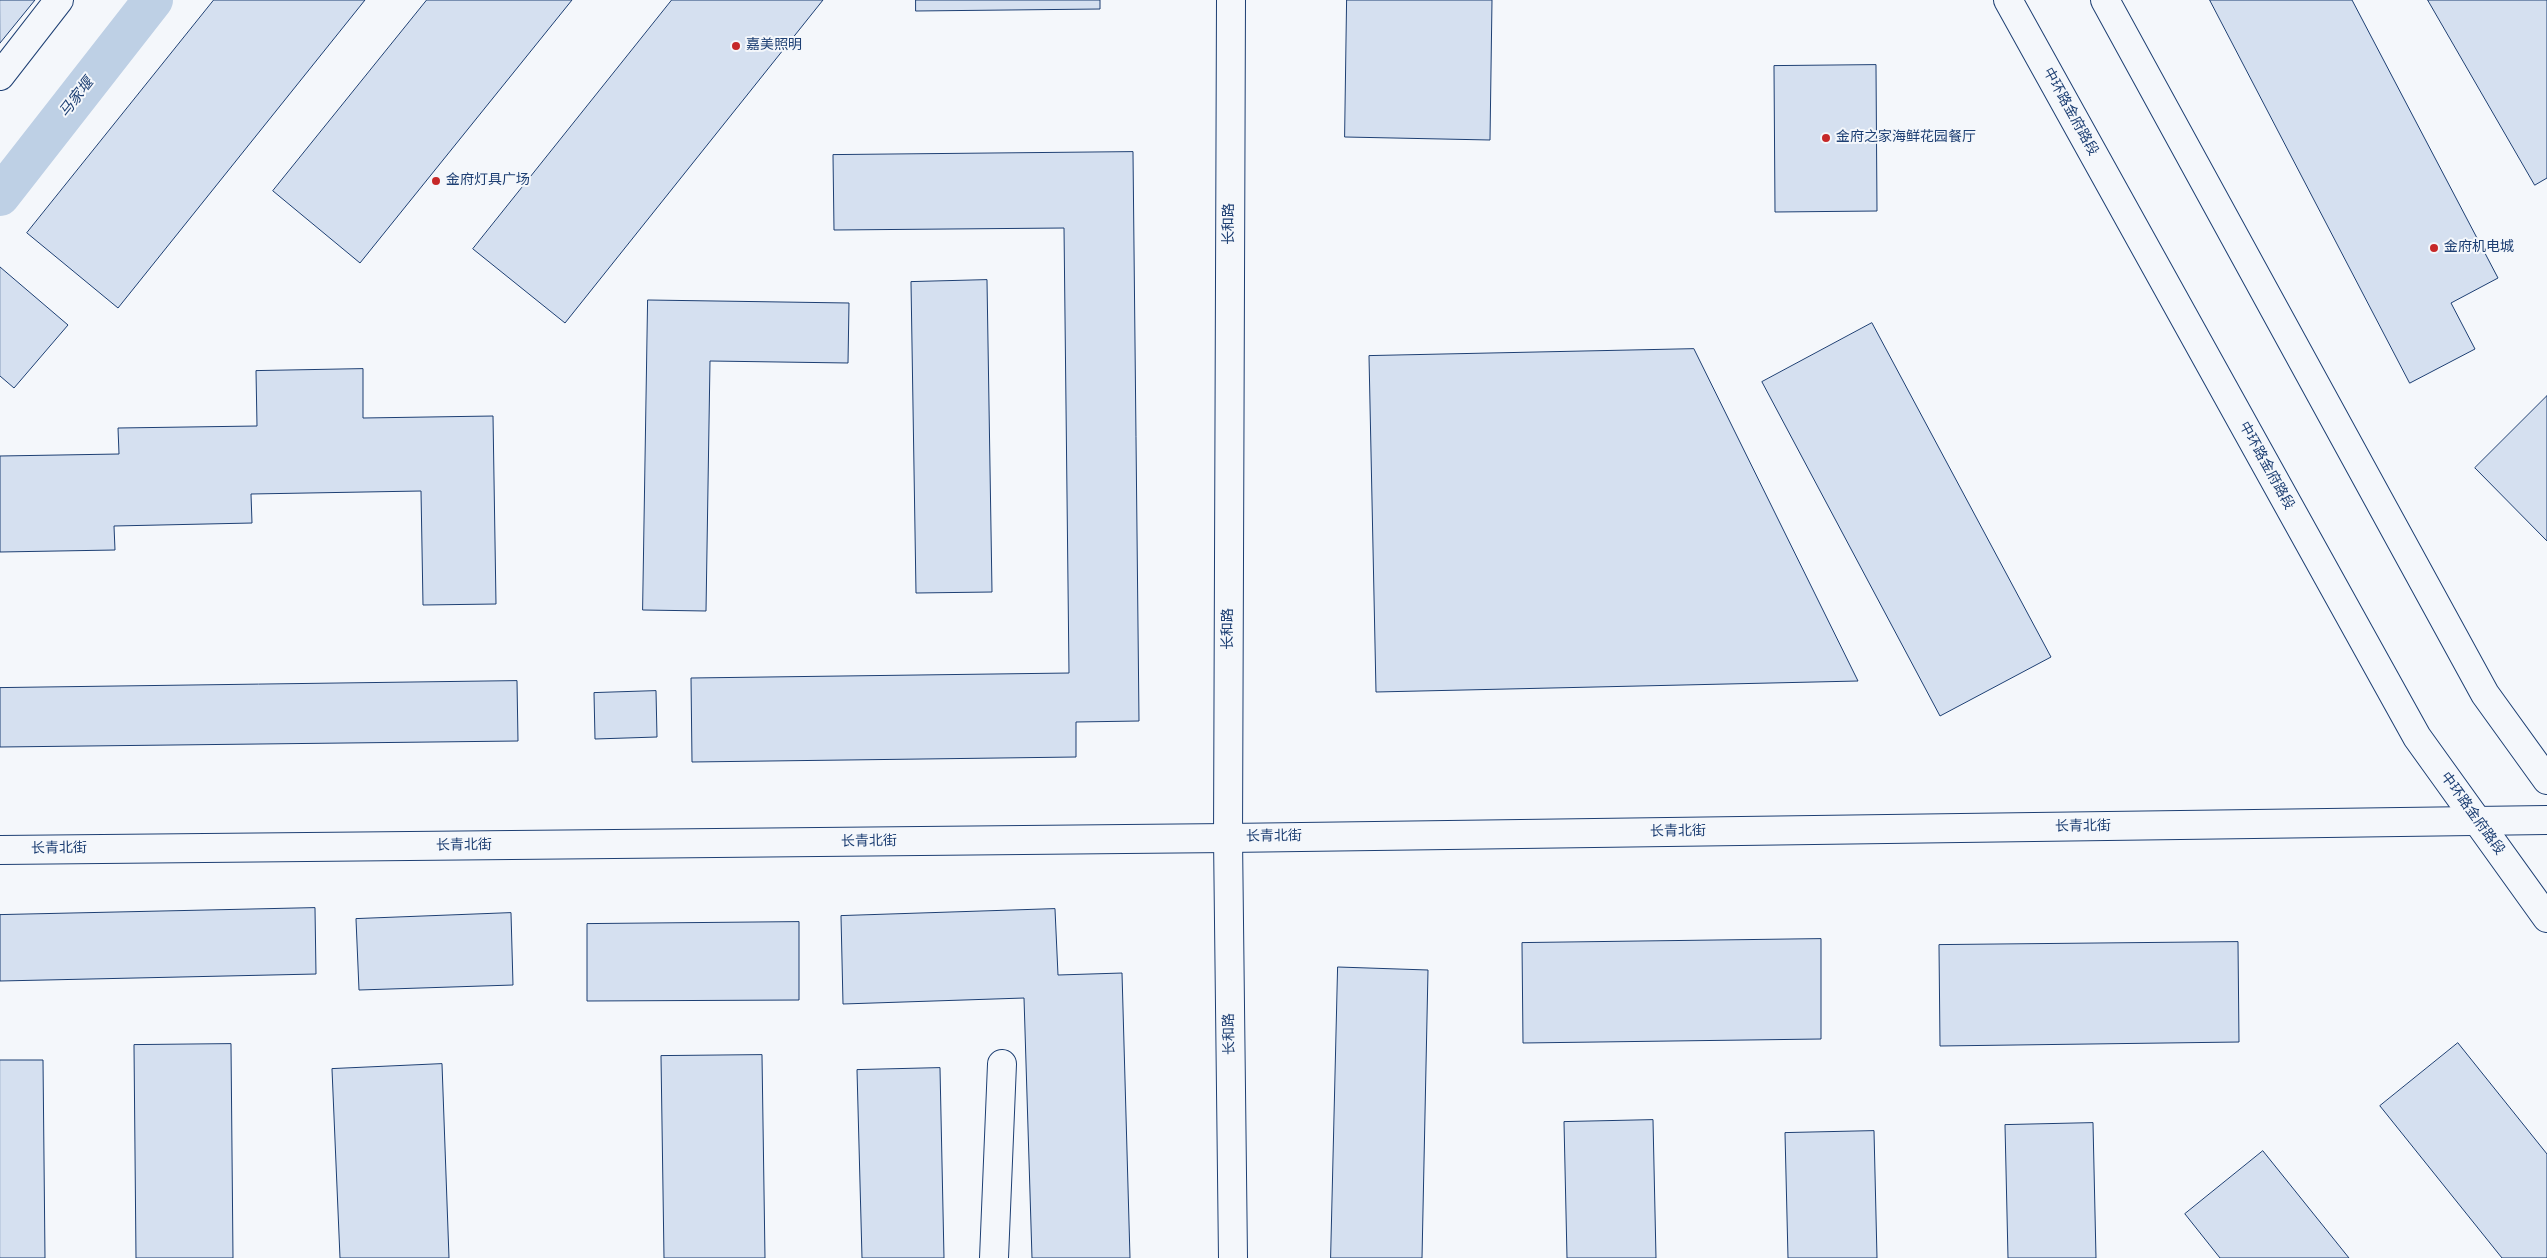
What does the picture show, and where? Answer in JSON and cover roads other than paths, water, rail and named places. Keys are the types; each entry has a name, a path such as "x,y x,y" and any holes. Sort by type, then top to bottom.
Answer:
{"street":[{"path":"0,76 59,0"},
{"name":"长和路","path":"1231,0 1228,838 1233,1258"},
{"name":"中环路金府路段","path":"2008,0 2417,737 2547,918"},
{"path":"2105,0 2485,694 2547,780"},
{"name":"长青北街","path":"0,850 1228,838 2547,820"},
{"path":"994,1258 1002,1064"}],"waterway":[{"name":"马家堰","path":"0,196 153,0"}],"place":[{"name":"嘉美照明","path":"736,46"},
{"name":"金府之家海鲜花园餐厅","path":"1826,138"},
{"name":"金府灯具广场","path":"436,181"},
{"name":"金府机电城","path":"2434,248"}]}
